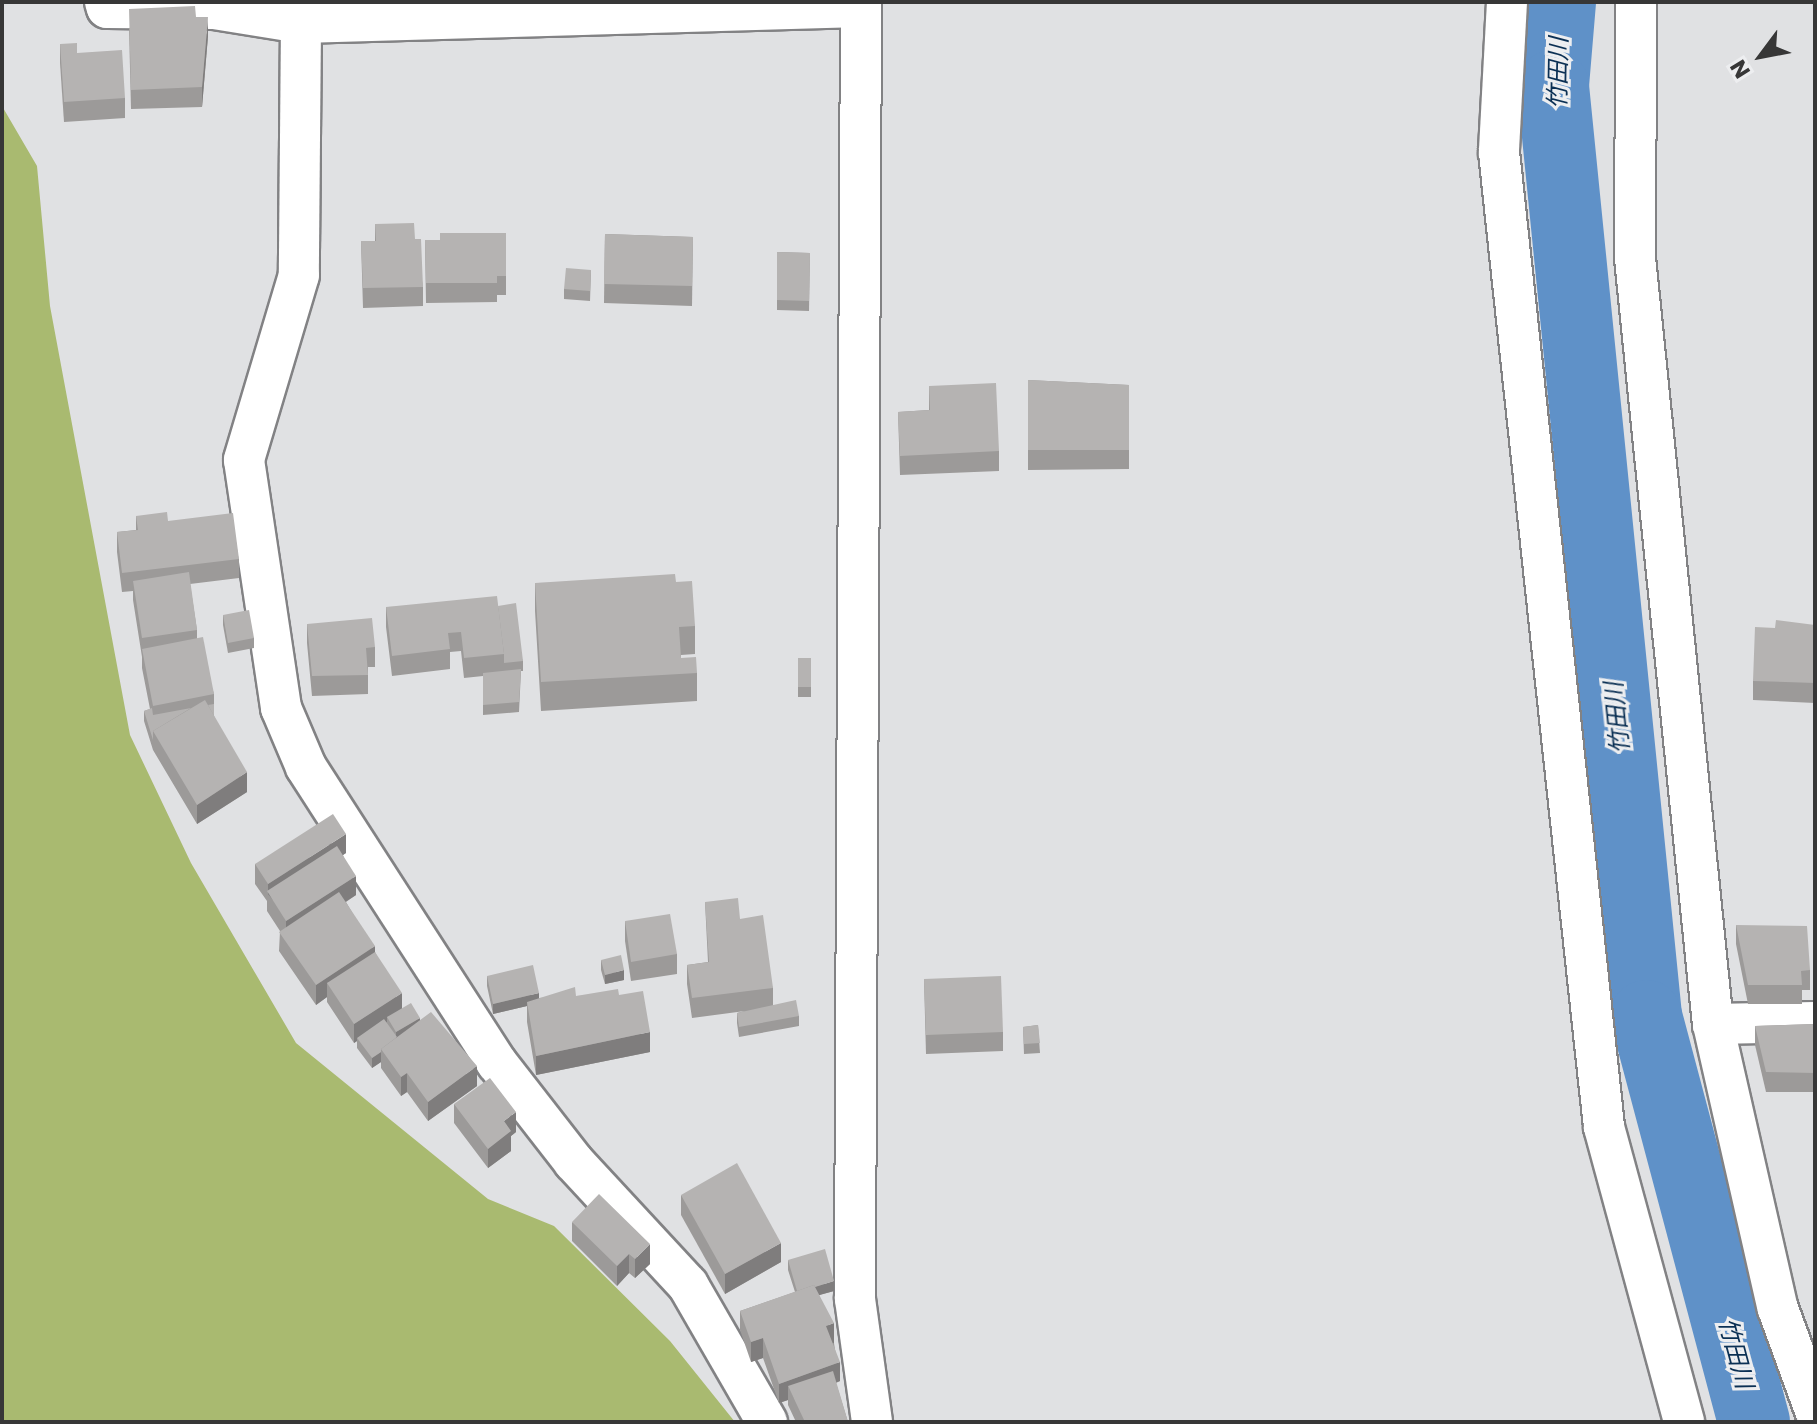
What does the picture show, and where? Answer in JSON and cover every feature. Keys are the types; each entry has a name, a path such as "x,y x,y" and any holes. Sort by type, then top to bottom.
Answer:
{"street":[{"path":"105,2 107,8 214,9 301,23 861,4 855,1299 872,1422"},
{"path":"1507,2 1499,152 1604,1127 1684,1422"},
{"path":"1636,2 1635,258 1713,1024 1778,1309 1815,1410"},
{"path":"301,23 299,275 244,460 281,708 306,767 497,1063 574,1162 688,1285 767,1422"},
{"path":"1713,1024 1815,1022"}],"green space":[{"path":"2,106 37,166 50,306 130,735 191,863 296,1043 488,1199 554,1226 670,1341 735,1422 2,1422"}],"building":[{"path":"195,6 196,17 208,17 202,87 131,90 129,9"},
{"path":"77,43 77,53 122,50 125,98 64,102 60,44"},
{"path":"414,223 415,239 421,239 423,287 363,288 361,241 376,241 375,224"},
{"path":"440,233 506,233 506,276 497,276 497,283 426,283 425,240 440,240"},
{"path":"605,234 693,237 692,286 604,284"},
{"path":"777,252 810,253 809,301 777,300"},
{"path":"566,268 591,270 590,291 564,289"},
{"path":"1028,380 1129,385 1129,450 1028,450"},
{"path":"996,383 999,451 900,456 898,412 930,410 929,386"},
{"path":"167,512 168,521 233,513 239,559 122,573 117,532 138,530 136,516"},
{"path":"189,572 197,630 142,638 133,581"},
{"path":"675,574 676,582 692,581 695,626 679,627 681,658 696,657 697,673 541,682 535,583"},
{"path":"497,596 504,654 464,658 461,632 448,633 450,649 392,656 386,607"},
{"path":"516,603 523,661 504,663 498,606"},
{"path":"249,610 254,638 228,643 223,615"},
{"path":"372,618 375,647 366,648 368,675 312,676 307,624"},
{"path":"1776,620 1815,625 1815,683 1753,681 1755,627 1775,628"},
{"path":"203,637 214,694 153,706 142,649"},
{"path":"798,658 811,658 811,687 798,687"},
{"path":"521,669 519,702 483,705 483,673"},
{"path":"205,700 247,772 197,805 153,731"},
{"path":"152,708 153,715 191,708 153,731 153,740 144,711"},
{"path":"333,814 346,834 268,884 255,864"},
{"path":"337,846 356,876 286,921 267,891"},
{"path":"339,892 375,946 316,985 279,932"},
{"path":"738,898 740,919 763,915 773,988 692,998 687,965 709,962 705,902"},
{"path":"670,914 677,954 631,962 625,921"},
{"path":"1736,925 1807,926 1810,970 1801,971 1802,985 1748,985"},
{"path":"375,952 402,993 354,1024 327,983"},
{"path":"621,955 624,970 605,975 601,960"},
{"path":"533,965 539,993 493,1004 487,976"},
{"path":"1001,976 1003,1032 926,1035 924,979"},
{"path":"575,987 576,996 618,989 619,995 643,991 650,1032 536,1056 527,1002"},
{"path":"796,1000 799,1016 739,1027 737,1013"},
{"path":"411,1003 420,1018 396,1032 387,1017"},
{"path":"431,1012 477,1066 428,1102 407,1073 401,1077 381,1049"},
{"path":"384,1019 397,1037 372,1058 357,1038"},
{"path":"1815,1024 1815,1073 1766,1072 1755,1026"},
{"path":"1038,1025 1040,1043 1024,1044 1023,1027"},
{"path":"490,1078 516,1112 504,1121 511,1131 488,1149 454,1104"},
{"path":"737,1163 781,1243 725,1274 681,1195"},
{"path":"599,1194 650,1244 635,1259 629,1254 617,1266 572,1222"},
{"path":"825,1249 834,1281 797,1291 788,1260"},
{"path":"814,1285 834,1323 826,1326 840,1362 779,1384 763,1338 751,1342 740,1311"},
{"path":"833,1371 848,1422 805,1422 788,1386"}],"waterway":[{"name":"竹田川","path":"1560,2 1553,86 1646,1016 1754,1422"}]}
